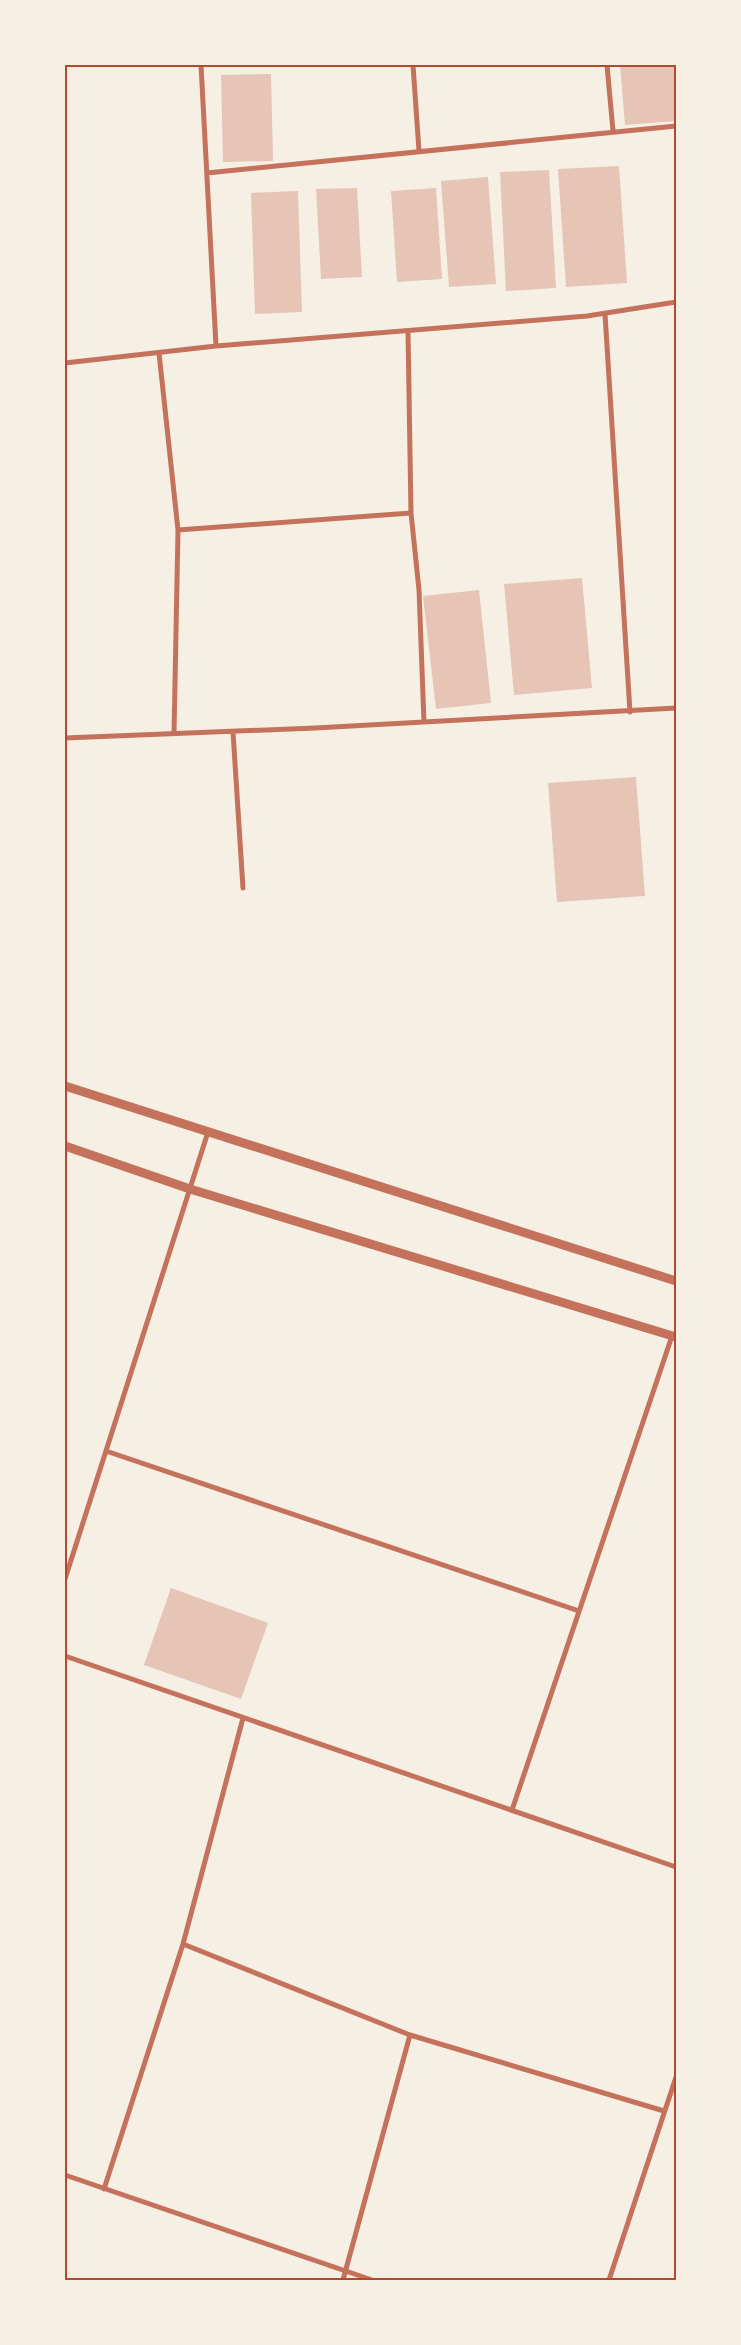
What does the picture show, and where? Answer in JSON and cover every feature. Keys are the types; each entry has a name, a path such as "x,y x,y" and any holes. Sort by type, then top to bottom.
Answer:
{"street":[{"path":"201,65 216,346"},
{"path":"413,65 419,152"},
{"path":"608,65 613,131"},
{"path":"207,173 676,126"},
{"path":"65,363 216,346 605,314 676,302"},
{"path":"605,314 630,712"},
{"path":"408,331 411,513 419,590 424,722"},
{"path":"159,353 178,530 174,734"},
{"path":"178,530 411,513"},
{"path":"65,738 233,732 630,712 676,708"},
{"path":"233,732 243,888"},
{"path":"65,1086 676,1281"},
{"path":"65,1579 208,1132"},
{"path":"65,1146 190,1190 674,1336 512,1810"},
{"path":"106,1452 579,1611"},
{"path":"65,1656 676,1867"},
{"path":"104,2188 183,1944 243,1718"},
{"path":"183,1944 410,2035 664,2111"},
{"path":"343,2280 410,2035"},
{"path":"609,2280 676,2077"},
{"path":"65,2175 372,2280"}],"building":[{"path":"620,65 676,65 676,121 625,125"},
{"path":"271,74 273,161 223,162 221,75"},
{"path":"619,166 627,283 566,287 558,169"},
{"path":"549,170 556,288 506,291 500,172"},
{"path":"488,177 496,284 449,287 441,181"},
{"path":"357,188 362,277 321,279 316,189"},
{"path":"436,188 442,279 397,282 391,191"},
{"path":"298,191 302,312 255,314 251,193"},
{"path":"582,578 592,688 514,695 504,584"},
{"path":"479,590 491,703 436,709 423,596"},
{"path":"636,777 645,896 557,902 548,783"},
{"path":"171,1588 268,1623 241,1699 144,1665"}]}
